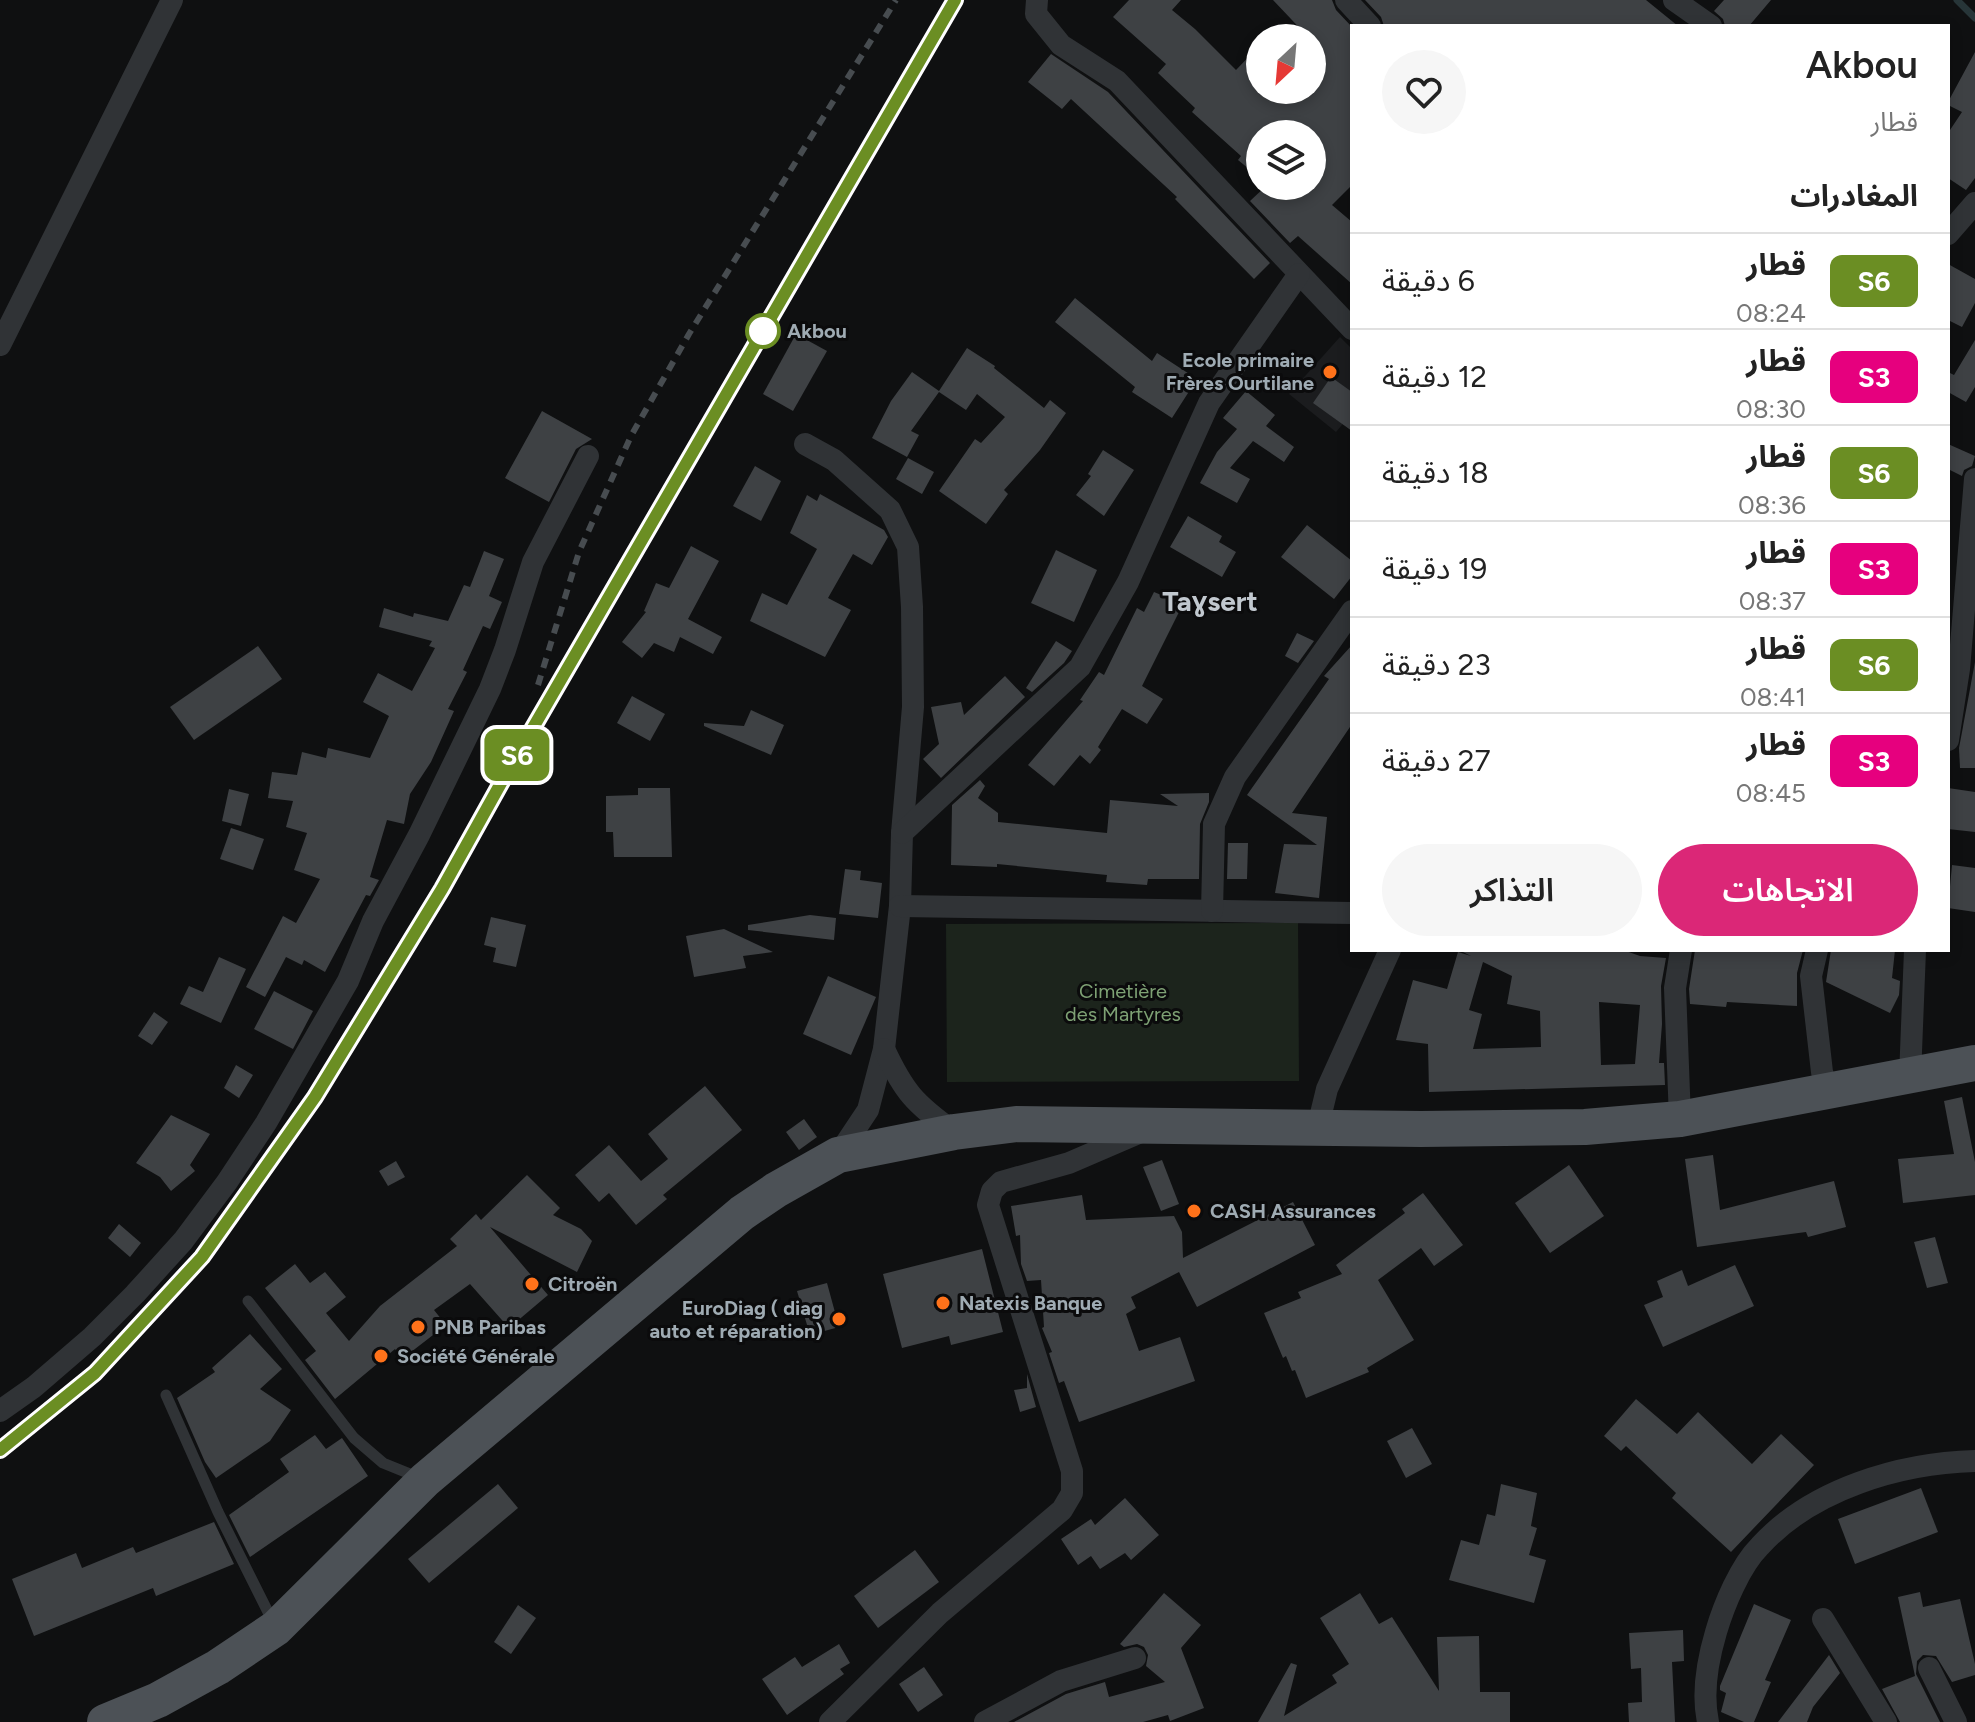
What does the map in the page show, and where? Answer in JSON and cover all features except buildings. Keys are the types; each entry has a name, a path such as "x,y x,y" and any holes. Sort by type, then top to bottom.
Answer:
{"main road":[{"path":"105,1722 158,1700 218,1667 276,1628 425,1480 742,1213 838,1155 954,1132 1016,1124 1421,1129 1585,1127 1680,1119 1975,1063"}],"street":[{"path":"0,345 172,0"},
{"path":"1037,0 1036,14 1061,45 1117,81 1350,327"},
{"path":"1346,0 1368,24"},
{"path":"1674,0 1708,24"},
{"path":"1950,229 1975,203"},
{"path":"902,833 1080,667 1128,582 1209,403 1299,274"},
{"path":"805,444 834,460 890,510 908,547 913,707 902,833 900,906 884,1049 868,1110 838,1155"},
{"path":"0,1411 57,1367 135,1294 183,1241 266,1123 348,981 373,921 490,689 533,562 588,456"},
{"path":"1950,727 1959,669 1975,479"},
{"path":"1212,911 1214,824 1235,777 1350,614"},
{"path":"900,906 1350,913"},
{"path":"1318,1126 1327,1089 1389,952"},
{"path":"1680,1119 1675,988 1681,952"},
{"path":"1817,952 1811,976 1822,1072 1828,1092"},
{"path":"1910,1077 1915,952"},
{"path":"884,1049 900,1083 924,1111 954,1132"},
{"path":"830,1722 940,1613 1062,1510 1072,1493 1072,1471 988,1205 992,1191 1001,1182 1069,1163 1158,1125"},
{"path":"1708,1722 1709,1656 1725,1601 1759,1546 1810,1505 1883,1474 1942,1462 1975,1461"},
{"path":"1823,1619 1886,1722"},
{"path":"985,1722 1061,1681 1135,1658"},
{"path":"1929,1668 1956,1722"}],"lane":[{"path":"248,1301 354,1438 383,1463 425,1480"},
{"path":"166,1395 218,1512 276,1628"}],"shaded area":[{"name":"Ecole primaire Frères Ourtilane","path":"1340,337 1350,347 1350,415 1336,432 1289,394"}],"green space":[{"name":"Cimetière des Martyres","path":"1298,923 1299,1081 947,1082 946,924"}],"waterway":[{"path":"1957,0 1975,18"}],"railway":[{"path":"538,685 579,552 631,436 689,334 896,0"},
{"path":"0,1450 95,1373 202,1257 315,1097 442,889 955,0"}],"train":[{"name":"S6","path":"0,1450 95,1373 202,1257 315,1097 442,889 955,0"}],"place":[{"name":"Akbou","path":"763,331"},
{"name":"Ecole primaire Frères Ourtilane","path":"1330,372"},
{"name":"CASH Assurances","path":"1194,1211"},
{"name":"Citroën","path":"532,1284"},
{"name":"Natexis Banque","path":"943,1303"},
{"name":"EuroDiag ( diag auto et réparation)","path":"839,1319"},
{"name":"PNB Paribas","path":"418,1327"},
{"name":"Société Générale","path":"381,1356"}],"district":[{"name":"Taɣsert","path":"1210,601"}]}
